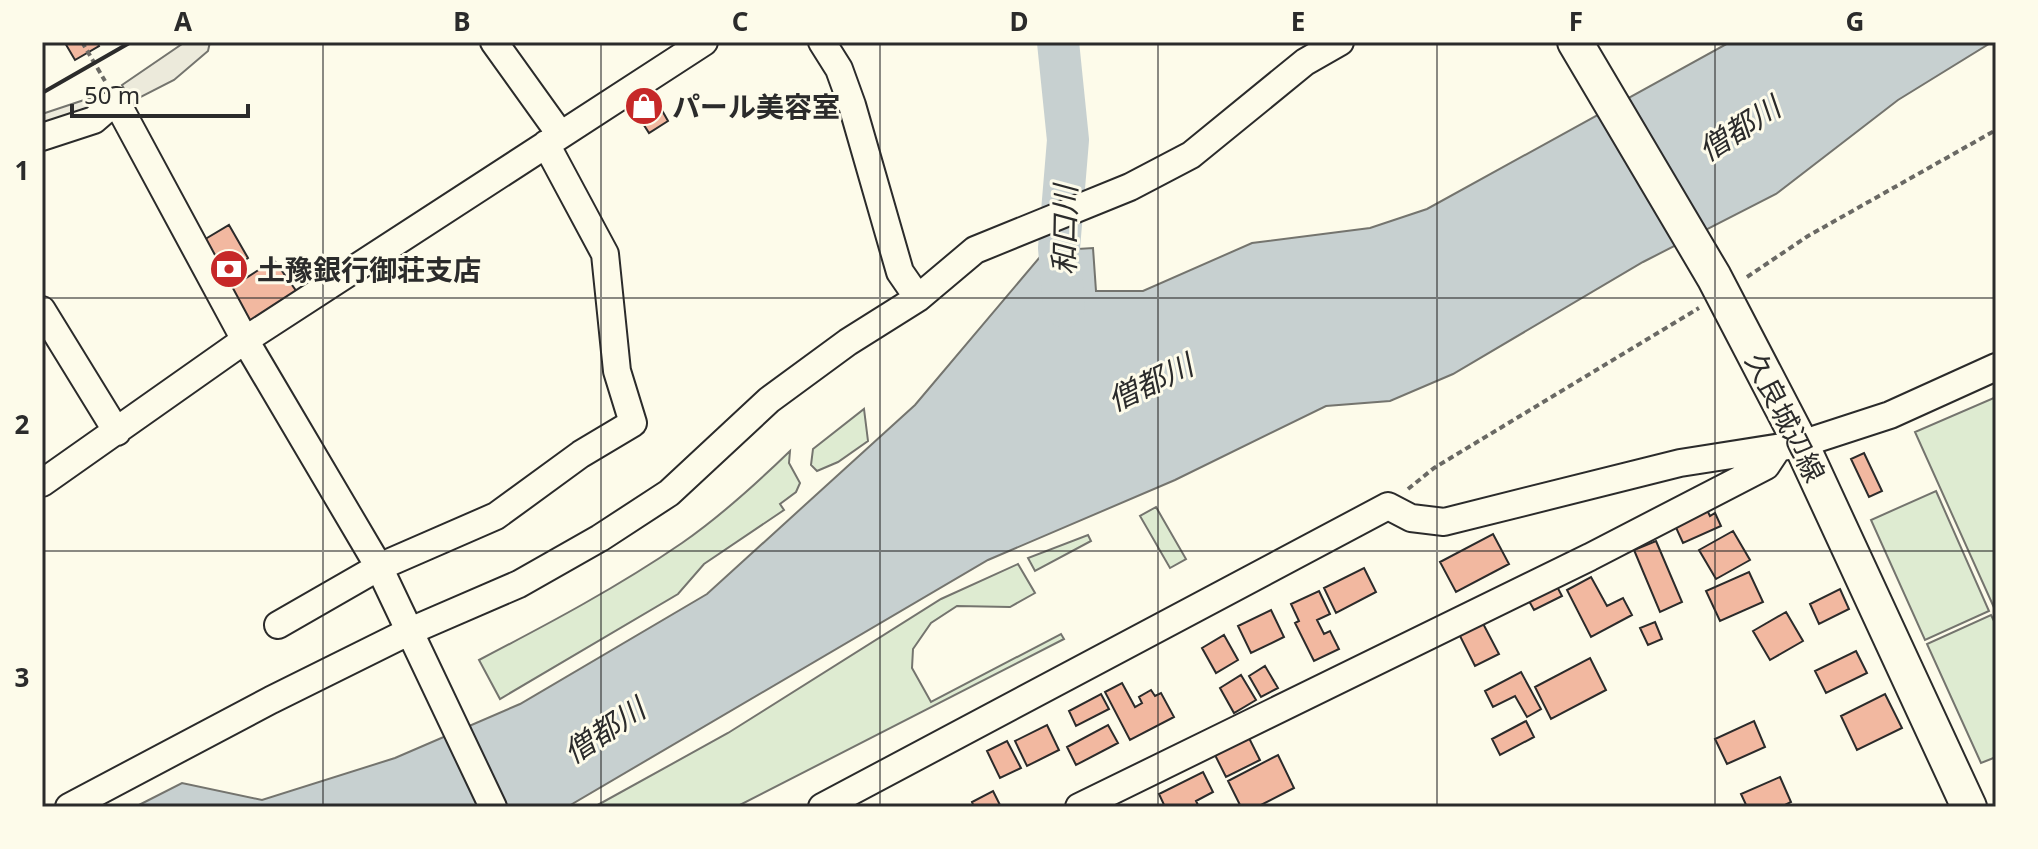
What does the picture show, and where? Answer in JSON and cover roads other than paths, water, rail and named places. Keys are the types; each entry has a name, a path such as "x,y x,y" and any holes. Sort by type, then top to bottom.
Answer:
{"main road":[{"name":"久良城辺線","path":"1575,42 1718,285 1789,446 1969,807"}],"street":[{"path":"278,625 379,567 496,516 581,454 633,423 617,371 605,254 553,139 494,42"},
{"path":"42,483 245,340 704,42"},
{"path":"822,42 839,69 852,105 900,272 918,298"},
{"path":"69,807 271,700 411,639 600,538 669,493 769,400 848,342 918,298 975,250 1130,187 1191,155 1305,62 1340,42"},
{"path":"42,137 94,120 116,101 245,340 379,567 493,807"},
{"path":"42,310 117,432"},
{"path":"822,807 1388,506 1411,518 1444,522 1680,463 1789,446 1890,415 1996,367"},
{"path":"1079,807 1590,557 1766,466 1789,446"}],"water":[{"name":"僧都川","path":"1730,42 1992,42 1898,100 1776,194 1643,262 1453,374 1390,401 1326,406 1175,480 988,560 567,807 135,807 182,783 262,800 395,758 520,704 707,594 915,405 1045,251 1093,248 1096,291 1143,291 1252,243 1370,228 1427,209"}],"waterway":[{"name":"和口川","path":"1058,42 1068,140 1059,248 1064,306"}],"place":[{"name":"パール美容室","path":"644,106"},
{"name":"土豫銀行御荘支店","path":"229,269"}]}
